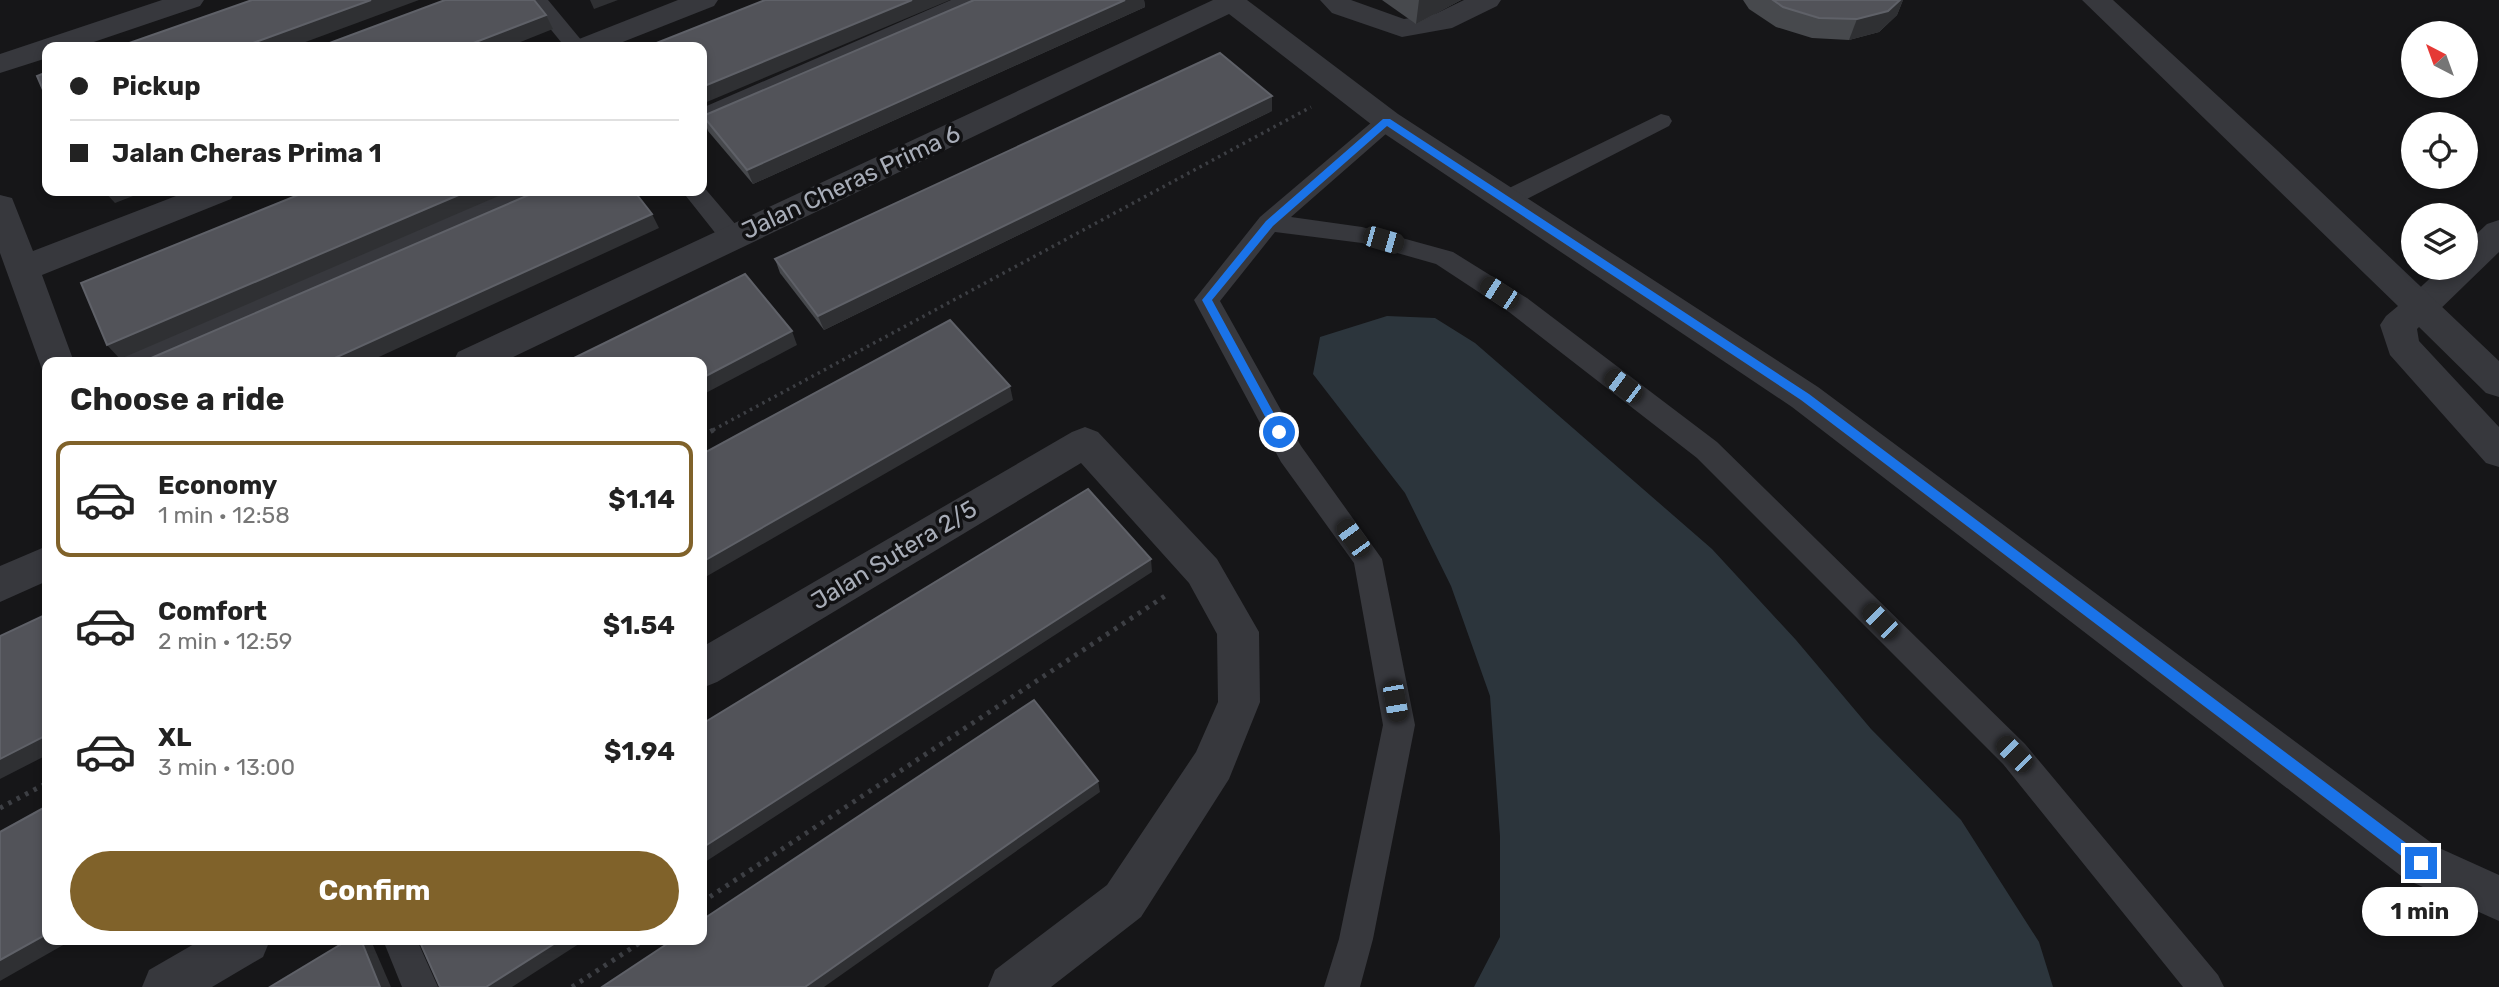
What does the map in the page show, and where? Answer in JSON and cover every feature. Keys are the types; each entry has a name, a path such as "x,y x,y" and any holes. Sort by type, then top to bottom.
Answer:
{"street":[{"path":"67,42 190,0"},
{"path":"597,42 704,0"},
{"path":"1334,0 1342,6 1402,27 1442,22 1487,0"},
{"path":"2096,0 2257,149 2499,383"},
{"path":"1231,1 1387,121 1805,397 2421,863 2499,898"},
{"name":"Jalan Cheras Prima 6","path":"482,357 1231,1"},
{"path":"0,64 42,50"},
{"path":"22,269 207,196"},
{"path":"0,206 54,357"},
{"path":"2478,252 2499,232"},
{"path":"2449,280 2398,325 2403,345 2499,452"},
{"name":"Jalan Sutera 2/5","path":"707,666 1085,442 1203,571"},
{"path":"0,585 42,565"},
{"path":"1012,987 1124,901 1213,765 1239,702 1238,632 1203,571"},
{"path":"166,987 237,945"}],"lane":[{"path":"537,0 572,42"},
{"path":"707,114 969,0"},
{"path":"1342,987 1356,939 1399,725 1368,559 1291,454 1207,300 1269,223 1387,121"},
{"path":"1507,199 1661,121"},
{"path":"145,357 517,196"},
{"path":"698,196 733,238"},
{"path":"1269,223 1362,235 1444,258 1518,305 1707,450 2014,754 2206,987"},
{"path":"402,945 420,987"}],"path":[{"path":"707,433 1344,89"},
{"path":"707,899 1203,571"},
{"path":"0,808 42,786"},
{"path":"572,987 636,945"}],"shaded area":[{"path":"1387,316 1435,318 1475,343 1712,549 1796,640 1871,729 1961,820 2039,942 2053,987 1474,987 1500,937 1500,836 1490,696 1451,586 1405,493 1313,374 1320,337"}],"building":[{"path":"252,0 371,0 256,42 132,42"},
{"path":"445,0 534,0 546,15 476,42 332,42"},
{"path":"765,0 912,0 707,85 707,42 659,42"},
{"path":"974,0 1125,0 747,170 707,121 707,114"},
{"path":"1773,0 1900,0 1888,11 1857,19 1819,18 1783,7"},
{"path":"1220,53 1272,96 818,316 775,259"},
{"path":"42,74 42,88 37,76"},
{"path":"296,196 456,196 107,345 81,283"},
{"path":"526,196 638,196 652,214 337,357 154,357"},
{"path":"745,274 792,331 707,375 707,357 576,357"},
{"path":"950,320 1010,386 707,559 707,451"},
{"path":"1088,489 1151,559 707,845 707,721"},
{"path":"42,616 42,738 0,759 0,636"},
{"path":"1034,700 1098,781 805,987 602,987 665,945 707,945 707,917"},
{"path":"42,809 42,937 0,960 0,832"},
{"path":"340,945 363,945 380,987 270,987"},
{"path":"421,945 552,945 486,987 440,987"}],"route":[{"path":"1279,432 1207,300 1269,223 1387,121 1805,397 2421,863"}]}
